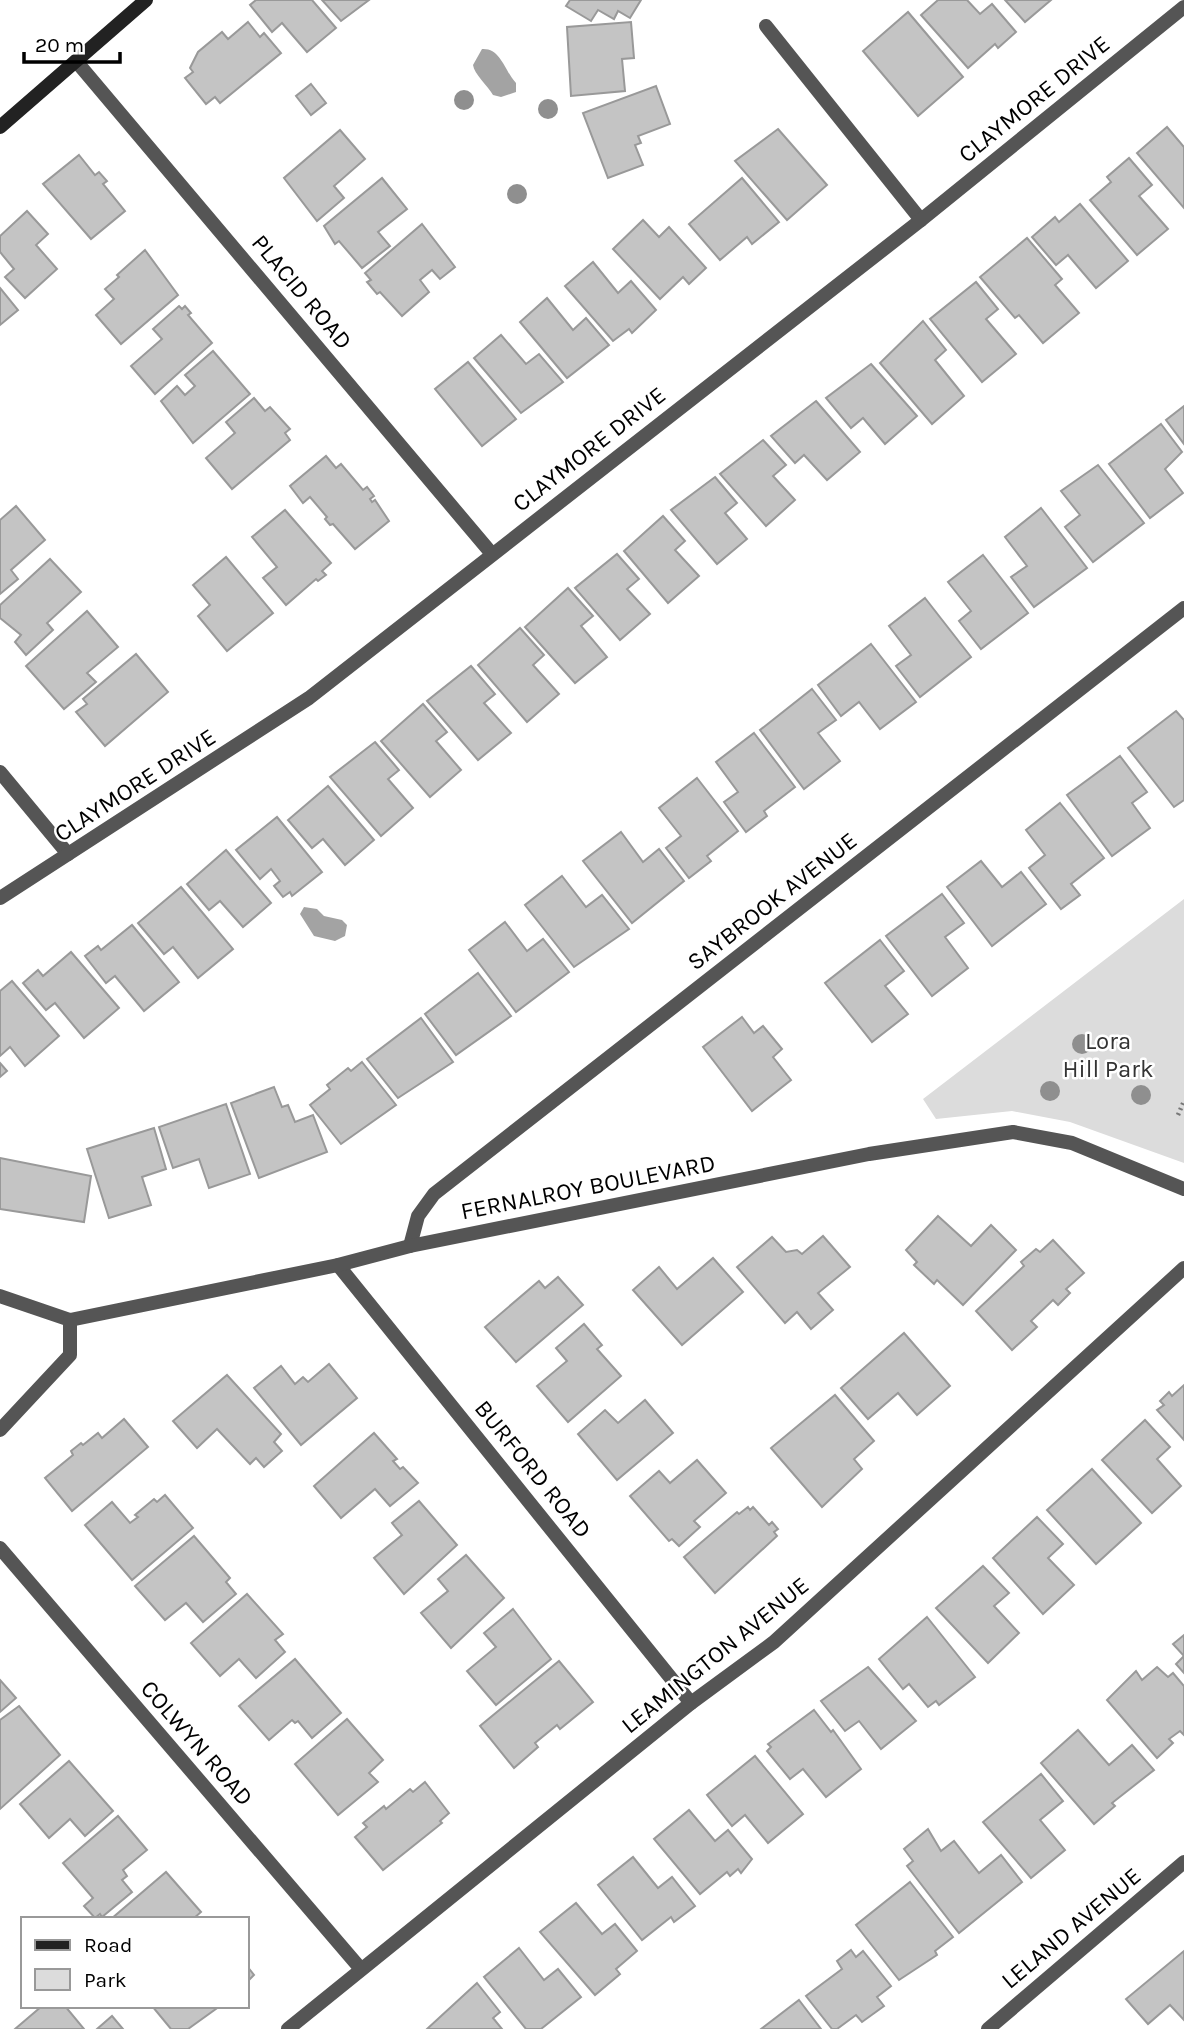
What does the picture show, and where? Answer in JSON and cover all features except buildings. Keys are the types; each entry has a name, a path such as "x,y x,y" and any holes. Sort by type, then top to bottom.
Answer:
{"street":[{"path":"0,127 146,0"},
{"name":"CLAYMORE DRIVE","path":"0,898 310,698 1182,14"},
{"path":"766,26 922,220"},
{"name":"PLACID ROAD","path":"76,61 492,554"},
{"name":"SAYBROOK AVENUE","path":"410,1246 418,1216 434,1194 1184,608"},
{"path":"0,772 68,854"},
{"name":"FERNALROY BOULEVARD","path":"70,1320 338,1265 410,1246 869,1154 1013,1132 1072,1143 1184,1189"},
{"name":"BURFORD ROAD","path":"338,1265 691,1703"},
{"name":"LEAMINGTON AVENUE","path":"288,2029 360,1968 691,1703 774,1642 1184,1268"},
{"path":"0,1296 70,1320 70,1355 0,1430"},
{"name":"COLWYN ROAD","path":"0,1548 360,1968"},
{"name":"LELAND AVENUE","path":"988,2029 1184,1862"}],"path":[{"path":"1178,1115 1184,1101"}],"green space":[{"name":"Lora Hill Park","path":"1184,899 1184,1163 1070,1122 1012,1111 936,1119 923,1099"}],"shaded area":[{"path":"482,49 498,56 516,83 516,92 501,97 493,95 473,65"},
{"path":"304,907 317,909 324,916 342,920 347,925 345,936 335,941 314,936 300,914"}]}
